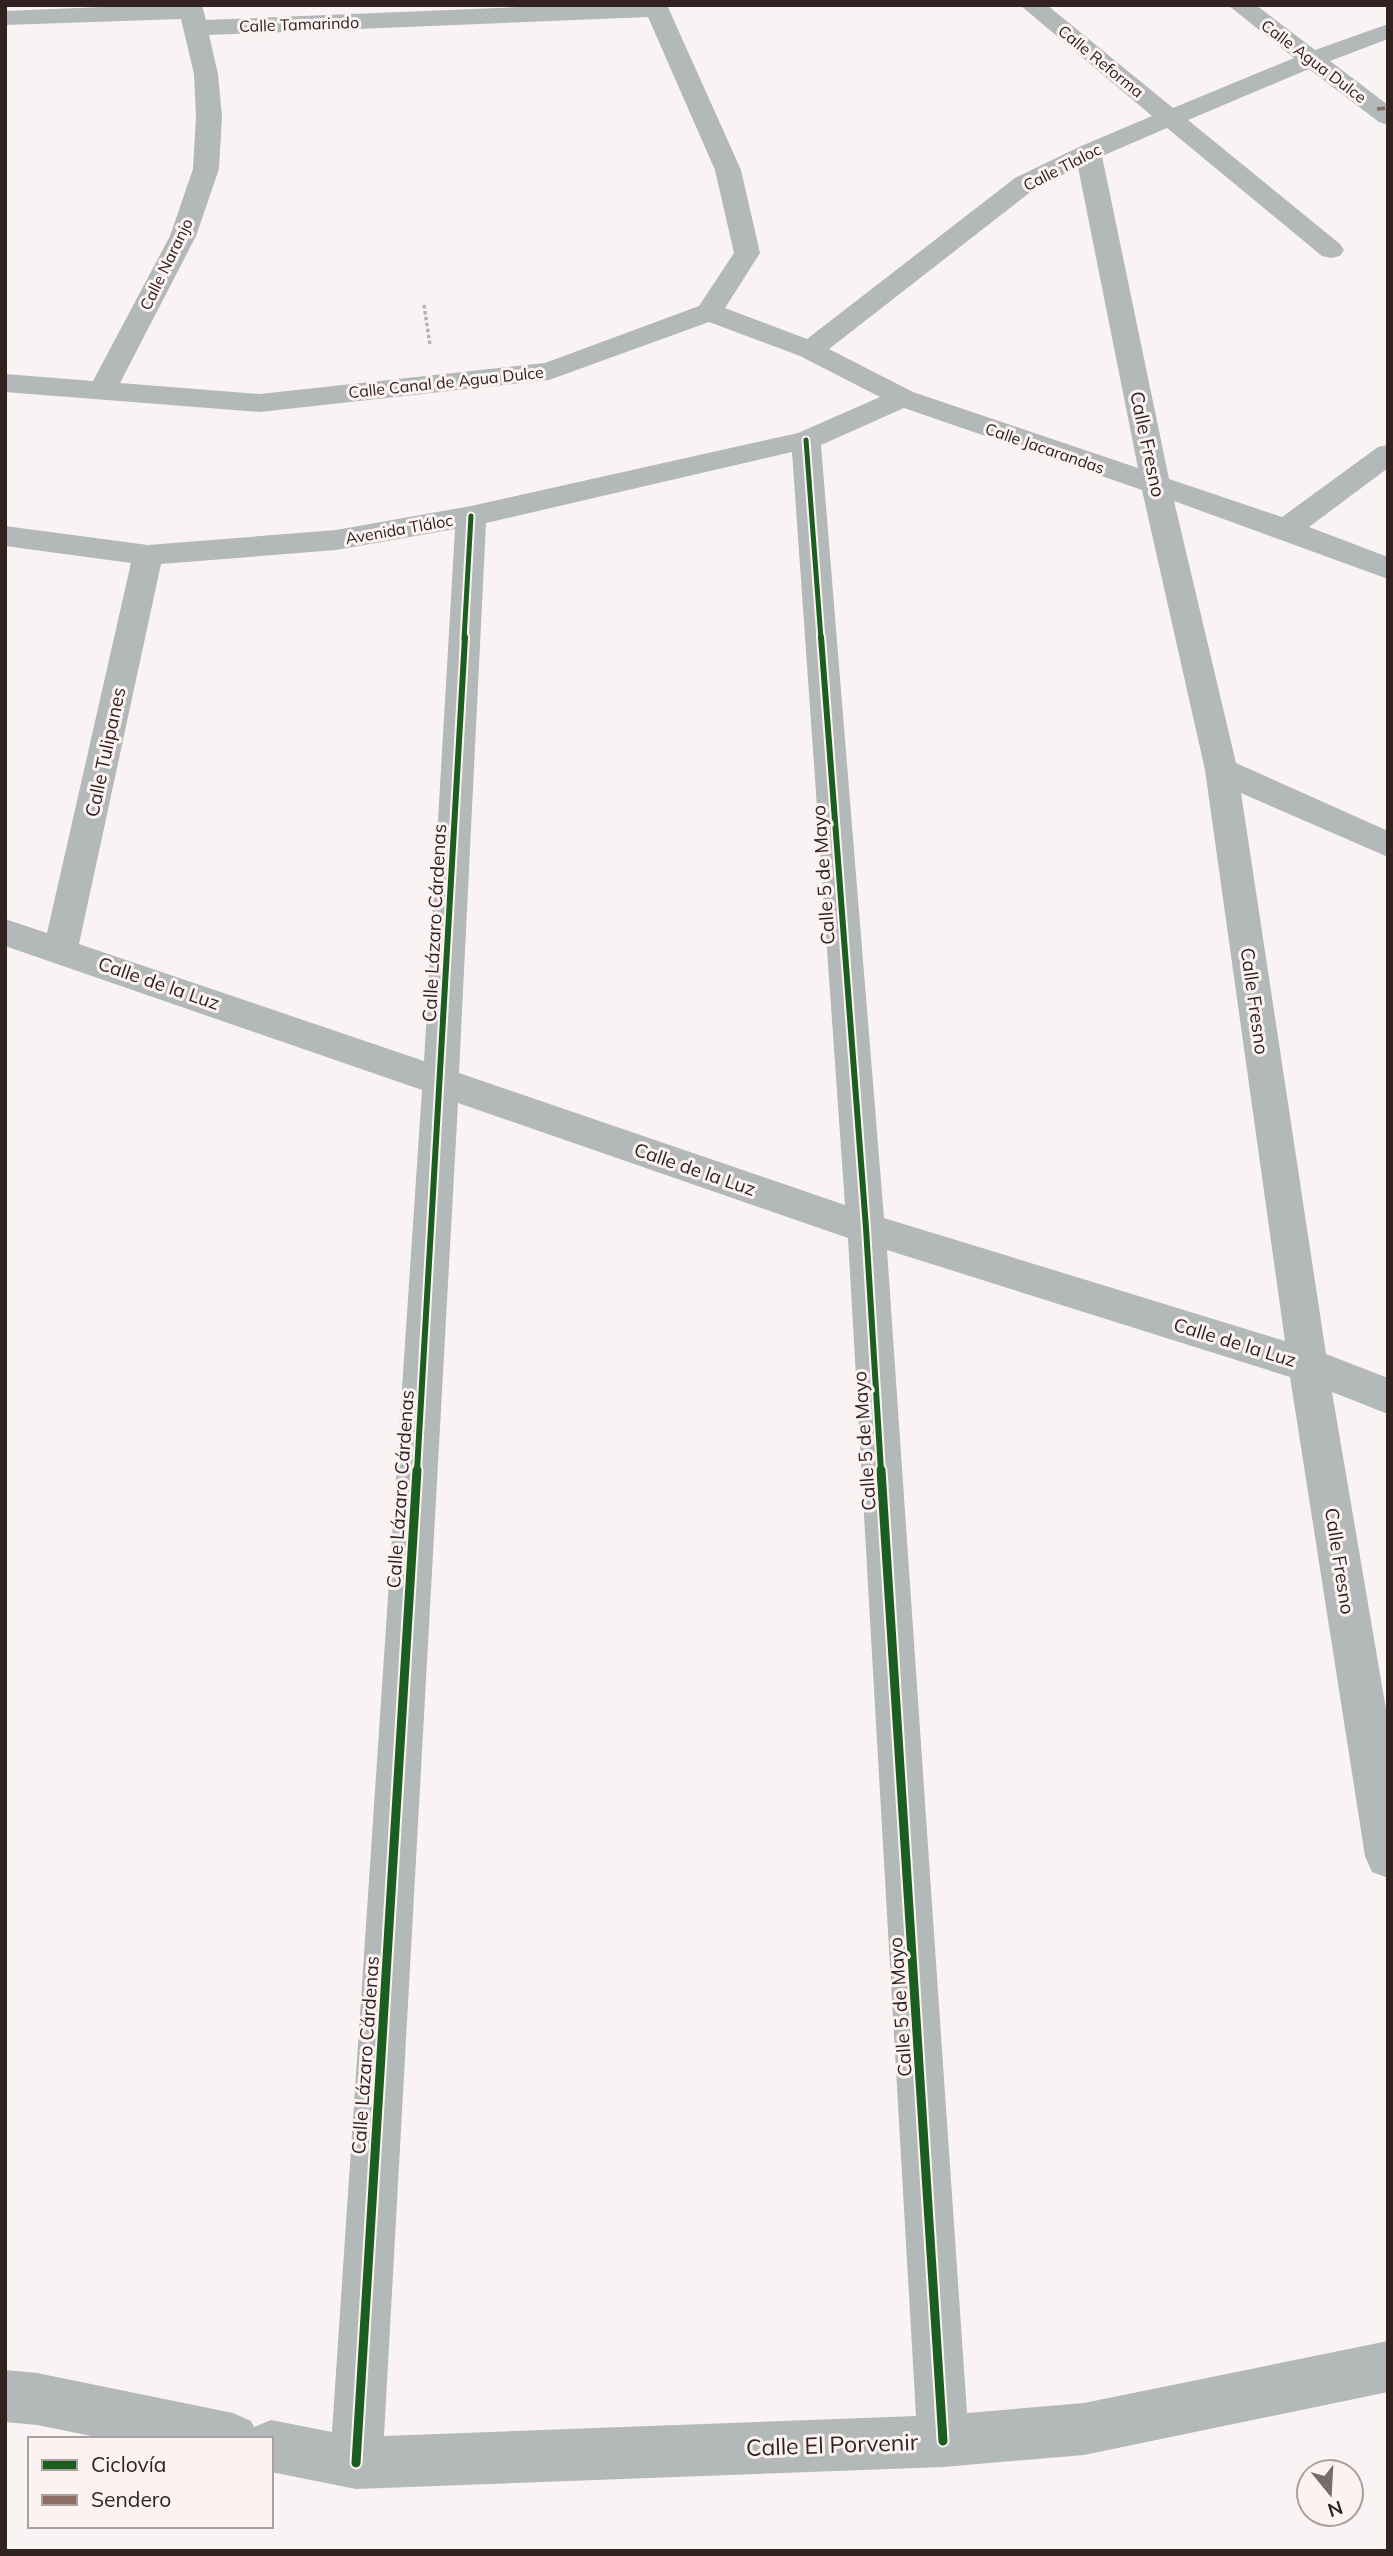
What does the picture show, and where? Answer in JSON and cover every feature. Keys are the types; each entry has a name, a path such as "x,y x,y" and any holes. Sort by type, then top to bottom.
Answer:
{"street":[{"name":"Calle Reforma","path":"1032,5 1331,250"},
{"name":"Calle Agua Dulce","path":"1240,5 1388,117"},
{"path":"655,7 728,170 747,253 709,312"},
{"name":"Calle Tamarindo","path":"5,18 655,7"},
{"name":"Calle Naranjo","path":"101,392 183,236 206,170 209,117 206,74 191,15"},
{"path":"1310,60 1388,31"},
{"name":"Calle Tlaloc","path":"810,350 1024,184 1088,152 1310,60"},
{"name":"Calle Fresno","path":"1088,152 1156,486 1221,770 1308,1365 1388,1856"},
{"name":"Calle Jacarandas","path":"709,312 810,350 903,398 1286,530 1388,569"},
{"name":"Calle Canal de Agua Dulce","path":"5,383 260,403 549,371 709,312"},
{"name":"Avenida Tláloc","path":"5,536 148,555 336,540 471,516 806,440 903,398"},
{"name":"Calle 5 de Mayo","path":"806,440 866,1228 943,2441"},
{"path":"1286,530 1388,454"},
{"name":"Calle Lázaro Cárdenas","path":"356,2463 441,1081 471,516"},
{"name":"Calle Tulipanes","path":"61,949 148,555"},
{"path":"1221,770 1388,845"},
{"name":"Calle de la Luz","path":"5,932 61,949 866,1228 1308,1365 1388,1396"},
{"name":"Calle El Porvenir","path":"273,2446 356,2463 943,2441 1084,2429 1388,2367"},
{"path":"5,2396 37,2399 223,2437"}],"marked path":[{"path":"1377,109 1388,108"}],"cycle path":[{"path":"806,440 866,1228 943,2441"},
{"path":"356,2463 441,1081 471,516"}]}
